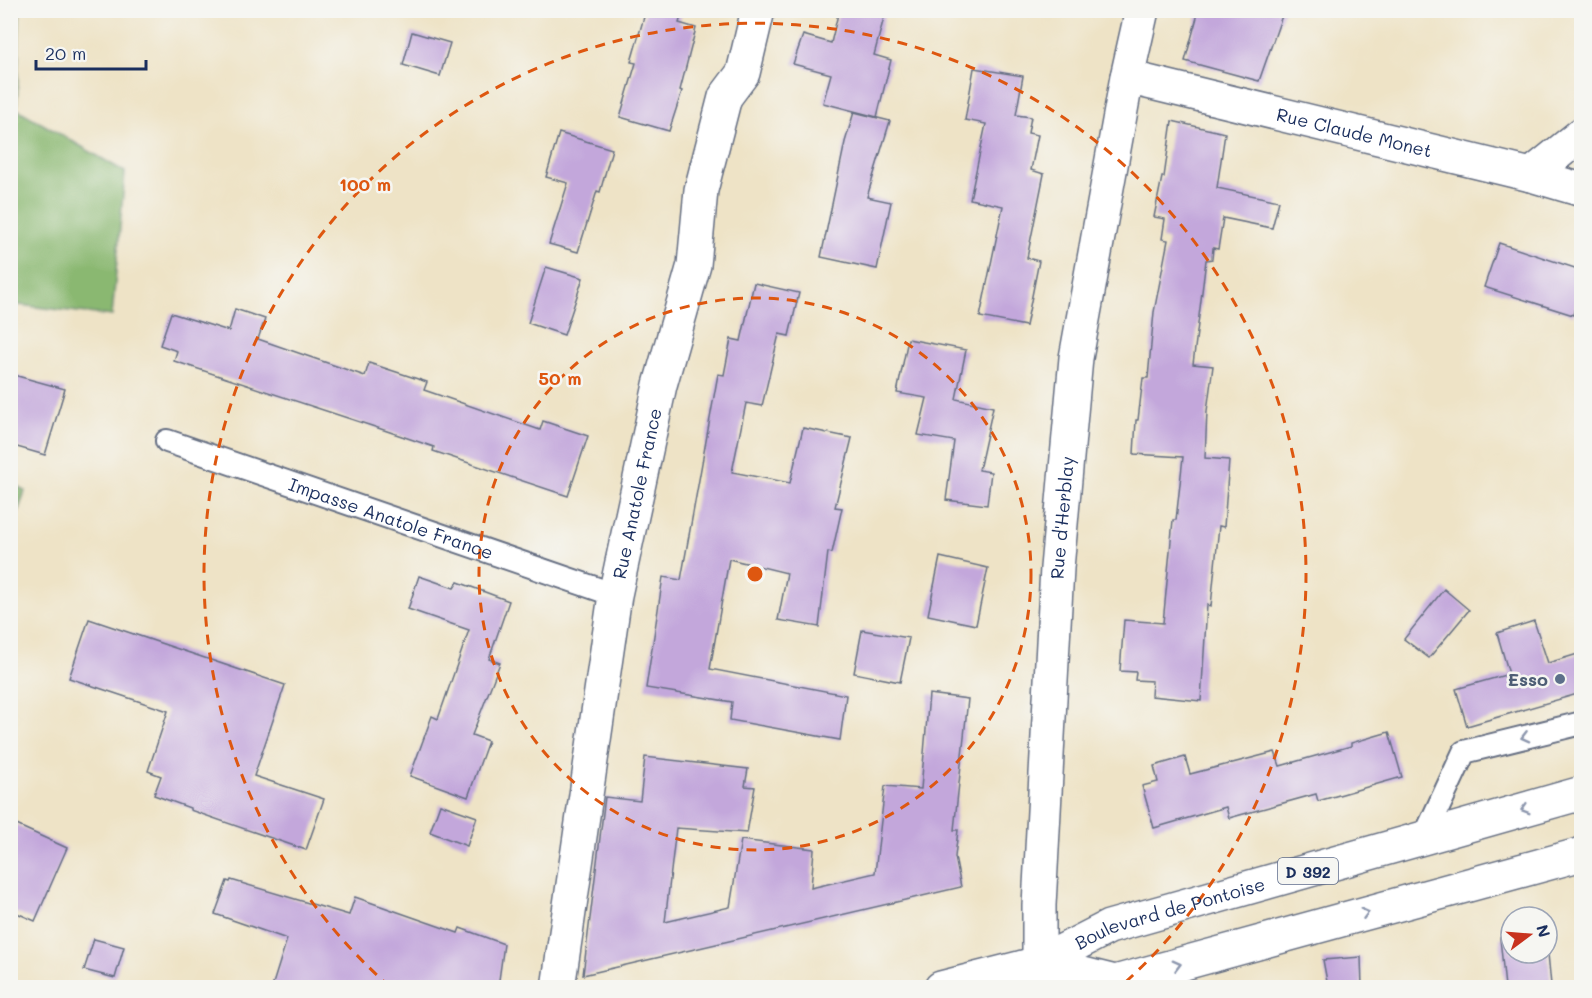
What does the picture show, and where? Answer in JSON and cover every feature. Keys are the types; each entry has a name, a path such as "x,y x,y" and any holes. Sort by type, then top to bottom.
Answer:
{"main road":[{"name":"Rue Anatole France","path":"558,987 615,595 660,385 694,265 700,190 725,97 743,73 758,10"},
{"name":"Rue d'Herblay","path":"1040,975 1039,905 1057,568 1076,358 1127,77 1142,10"},
{"name":"Rue Claude Monet","path":"1127,77 1531,175 1581,190"},
{"path":"1531,175 1581,134"},
{"name":"Boulevard de Pontoise","path":"1040,975 1109,927 1581,793"},
{"name":"Boulevard de Pontoise","path":"941,987 1040,975 1115,982 1581,854"}],"lane":[{"name":"Impasse Anatole France","path":"167,441 615,595"},
{"path":"1424,838 1464,752 1581,723"}],"green space":[{"path":"10,11 20,11 17,109 125,172 112,316 11,304"},
{"path":"11,482 25,491 11,533"}],"building":[{"path":"646,10 683,10 679,23 696,28 680,90 682,91 669,131 620,117 636,63 631,62"},
{"path":"839,10 886,10 874,55 891,60 877,117 823,103 831,74 793,64 803,35 831,43"},
{"path":"1199,10 1284,10 1259,81 1185,61"},
{"path":"412,32 450,43 440,76 403,65"},
{"path":"974,68 1023,76 1016,115 1031,117 1028,133 1038,135 1031,170 1044,174 1027,258 1039,261 1026,326 980,317 1003,206 970,199 986,124 965,120"},
{"path":"854,112 890,121 867,197 891,202 877,269 821,257 845,142"},
{"path":"1172,121 1225,133 1217,188 1279,201 1272,228 1223,218 1218,249 1213,248 1212,259 1206,260 1193,364 1213,366 1207,411 1205,458 1229,460 1224,527 1219,526 1211,606 1207,605 1201,701 1151,696 1152,681 1135,680 1136,672 1120,671 1124,620 1163,623 1173,520 1176,520 1183,457 1134,454 1136,420 1138,420 1143,378 1148,378 1154,312 1168,240 1162,239 1165,219 1154,217 1162,177 1164,177"},
{"path":"559,133 612,149 600,192 597,191 578,252 549,244 568,183 546,177"},
{"path":"1499,243 1581,270 1581,286 1573,315 1484,287"},
{"path":"546,267 583,278 564,335 528,323"},
{"path":"754,283 799,293 789,336 779,334 762,406 746,403 732,472 790,483 803,428 852,438 835,507 842,508 832,553 828,552 819,627 778,620 787,573 729,559 710,669 846,695 840,740 730,720 732,702 646,688 663,577 681,580 718,374 724,375 731,339 741,341"},
{"path":"235,309 265,319 258,339 365,376 369,363 427,382 424,390 540,430 543,421 588,436 568,496 433,451 434,447 174,361 177,351 160,345 171,313 229,331"},
{"path":"908,339 966,350 956,399 993,407 979,470 991,472 987,505 946,500 954,441 918,435 927,398 897,393"},
{"path":"10,374 65,389 45,455 10,445"},
{"path":"940,557 988,568 976,625 928,615"},
{"path":"419,576 454,588 458,582 509,601 489,659 500,663 472,735 488,741 468,797 410,776 432,716 438,719 469,630 408,609"},
{"path":"1444,589 1469,610 1429,658 1404,639"},
{"path":"89,619 285,685 254,776 324,799 306,850 190,810 190,808 154,795 161,776 148,771 168,711 69,678"},
{"path":"1534,621 1548,663 1581,653 1581,693 1467,726 1456,689 1509,674 1497,633"},
{"path":"862,630 909,638 900,682 854,673"},
{"path":"929,694 968,699 954,830 958,830 955,857 961,887 583,975 605,797 640,801 645,757 748,769 745,786 755,787 747,833 676,828 665,922 730,907 741,840 814,849 811,888 875,873 885,786 921,789"},
{"path":"1389,732 1402,777 1318,801 1316,794 1229,818 1226,807 1154,828 1142,786 1158,782 1154,766 1185,757 1190,774 1275,752 1280,766 1351,746 1351,743"},
{"path":"440,804 477,817 467,846 430,832"},
{"path":"10,822 67,848 35,921 10,910"},
{"path":"231,880 349,915 355,897 458,933 460,928 504,944 498,987 272,987 287,939 215,914 227,881"},
{"path":"94,939 124,947 115,978 84,970"},
{"path":"1361,957 1362,987 1328,987 1323,960"},
{"path":"1503,965 1549,965 1551,985 1505,987"}],"place":[{"name":"Esso","path":"1560,679"}]}
